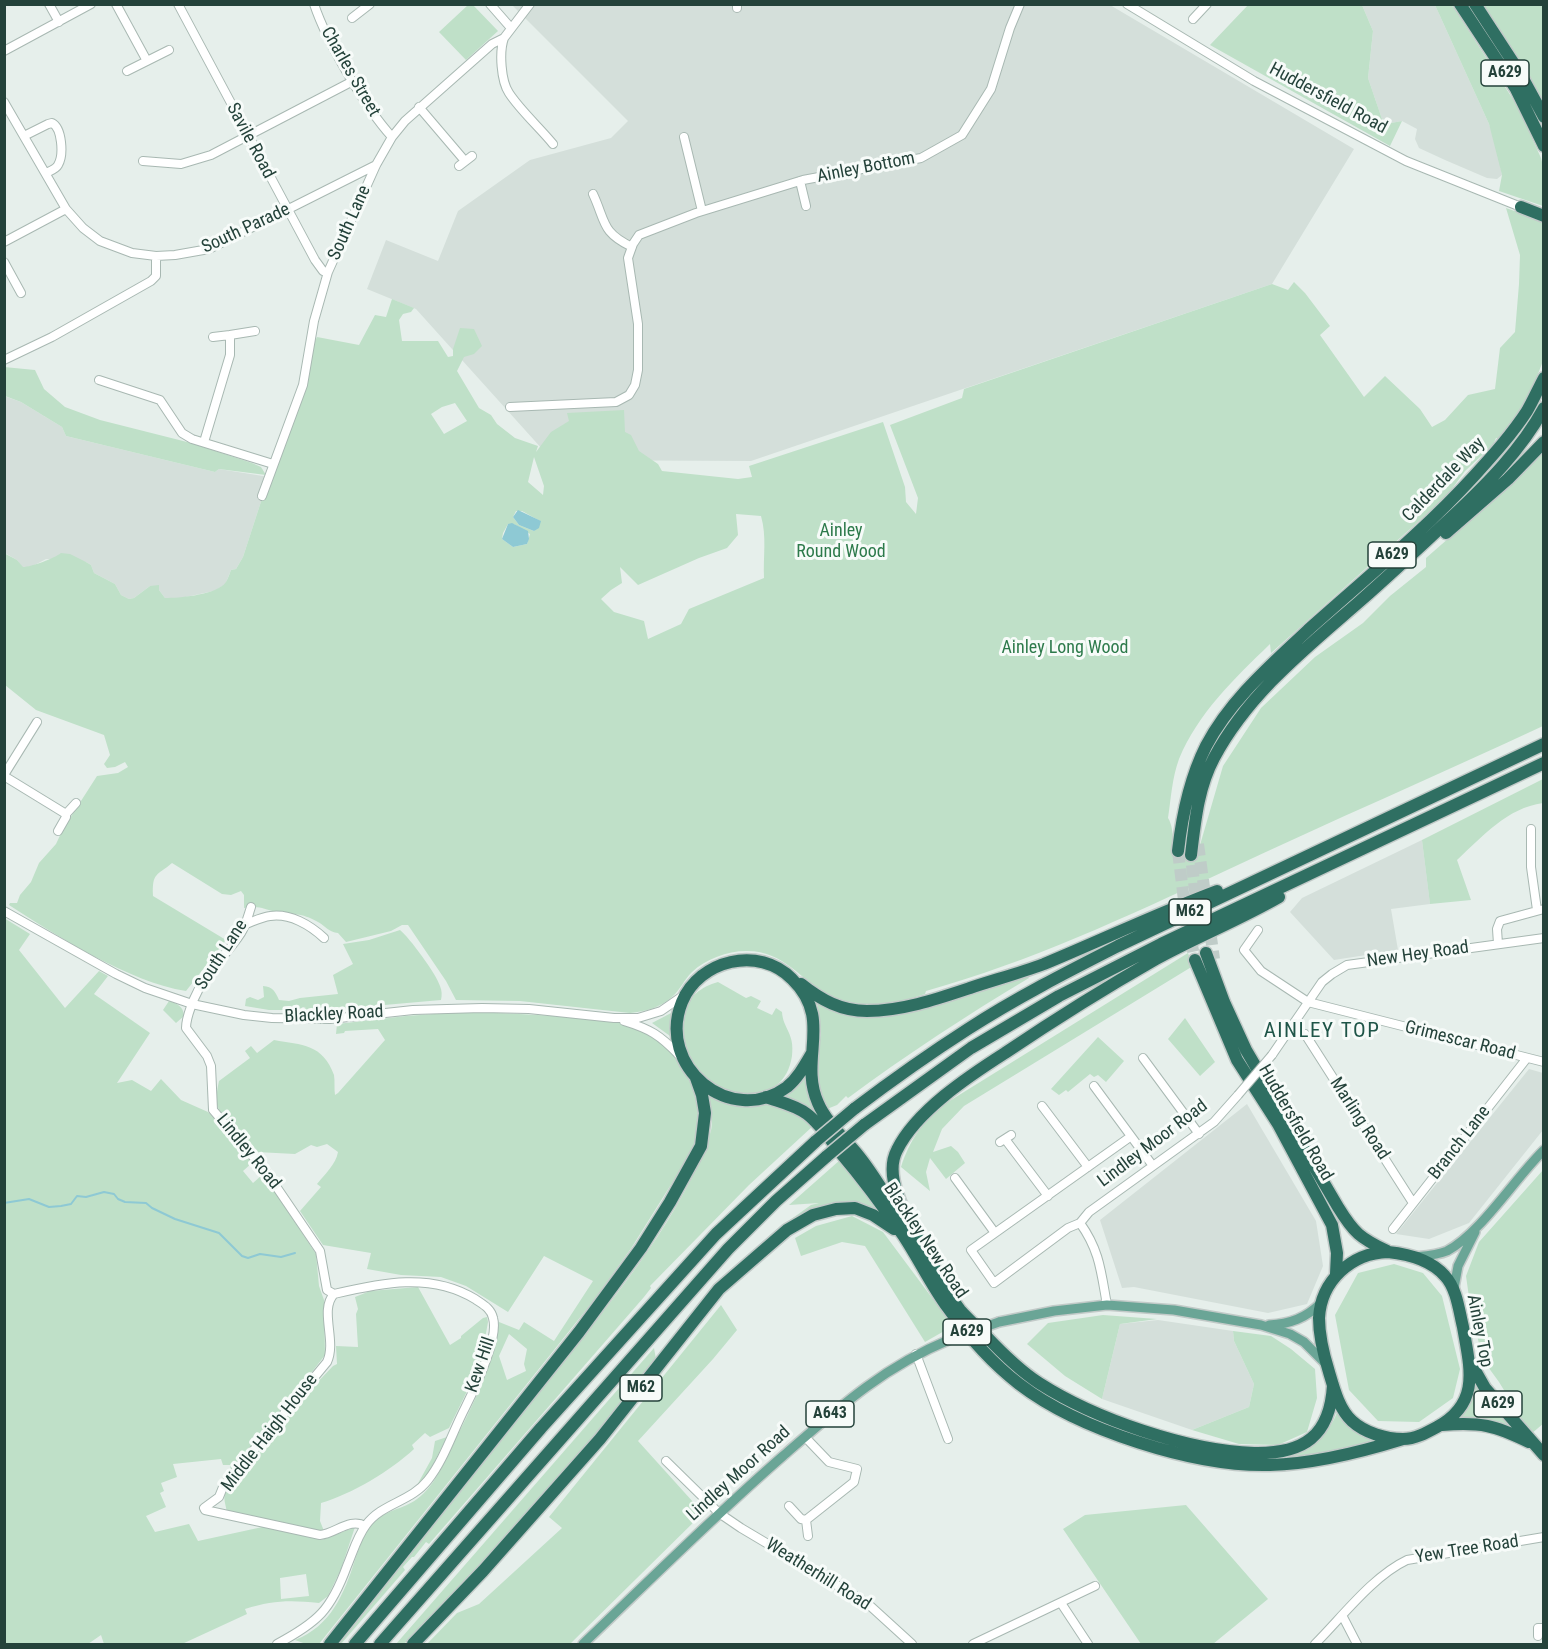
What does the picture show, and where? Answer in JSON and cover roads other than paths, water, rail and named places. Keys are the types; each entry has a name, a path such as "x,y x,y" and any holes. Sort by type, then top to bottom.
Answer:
{"highway":[{"name":"A629","path":"1460,4 1516,89 1544,146"},
{"name":"A629","path":"1475,4 1520,73 1544,117"},
{"path":"1521,207 1544,216"},
{"name":"Calderdale Way","path":"1229,722 1249,687 1412,538 1455,497 1504,444 1527,410 1544,378"},
{"name":"Calderdale Way","path":"1229,722 1277,675 1386,578 1487,483 1516,450 1544,408"},
{"path":"1386,578 1471,512 1544,442"},
{"name":"A629","path":"1229,722 1201,792 1194,824 1195,850 1209,792 1222,756 1277,675"},
{"name":"A629","path":"1178,852 1184,813 1193,779 1206,746 1229,722"},
{"name":"M62","path":"355,1644 541,1428 692,1261 724,1227 816,1141 854,1109 968,1028 1050,981 1118,946 1544,744"},
{"name":"M62","path":"380,1644 728,1248 776,1201 864,1125 971,1048 1059,996 1161,944 1544,763"},
{"name":"M62","path":"907,1232 896,1193 893,1176 894,1159 897,1149 923,1115 946,1095 1047,1024 1158,958 1273,900 1357,851"},
{"name":"M62","path":"792,979 824,1001 844,1008 866,1011 892,1009 929,1001 1042,964 1176,906 1287,865"},
{"name":"Huddersfield Road","path":"1210,956 1224,1002 1245,1050 1352,1229 1365,1241 1388,1252"},
{"name":"Huddersfield Road","path":"1195,960 1237,1060 1278,1124 1332,1226 1337,1253 1336,1274"},
{"name":"Blackley New Road","path":"812,1053 792,1082 780,1091 766,1097 750,1099 725,1096 707,1087 696,1077 684,1060 677,1038 680,1008 687,992 695,982 708,971 725,963 754,961 772,965 792,979 805,995 813,1013 815,1032 811,1082 820,1108 860,1157 896,1210 947,1307 980,1348 1020,1384 1058,1409 1125,1438 1198,1458 1270,1465 1332,1457 1403,1439"},
{"path":"330,1644 579,1332 641,1248 701,1146 705,1113 696,1077"},
{"name":"Blackley New Road","path":"766,1097 795,1107 814,1120 907,1232 961,1310 1011,1362 1039,1383 1072,1401 1132,1427 1209,1448 1248,1453 1283,1452 1305,1443 1322,1427 1331,1406 1333,1385"},
{"name":"M62","path":"413,1644 483,1571 600,1439 719,1289 788,1230 813,1215 836,1209 855,1208 907,1232"},
{"name":"Ainley Top","path":"1388,1252 1415,1257 1432,1265 1445,1275 1454,1291 1471,1372 1470,1388 1459,1410 1441,1425 1424,1434 1403,1439 1366,1431 1352,1421 1344,1411 1327,1365 1319,1319 1322,1303 1336,1274 1359,1258 1371,1253 1388,1252"},
{"name":"A629","path":"1469,1358 1485,1388 1539,1450"},
{"name":"A629","path":"1441,1425 1468,1423 1490,1425 1503,1429 1539,1450"}],"main road":[{"path":"1415,1257 1448,1250 1476,1227 1544,1150"},
{"path":"1454,1291 1458,1266 1476,1227"},
{"name":"Lindley Moor Road","path":"1260,1325 1291,1322 1308,1314 1322,1303"},
{"name":"Lindley Moor Road","path":"583,1644 719,1512 842,1404 916,1354 951,1339 999,1322 1054,1311 1107,1305 1174,1310 1260,1325 1298,1338 1327,1365"}],"street":[{"path":"49,4 59,22"},
{"path":"4,51 91,4"},
{"path":"116,4 147,61"},
{"name":"Charles Street","path":"314,4 332,45 353,81 379,123 392,137"},
{"path":"352,18 370,4"},
{"path":"490,4 511,28"},
{"name":"South Lane","path":"262,496 303,385 314,321 328,273 376,165 392,137 419,107 492,44 504,38 530,4"},
{"name":"Ainley Bottom","path":"632,247 639,235 702,211 800,181 921,158 962,135 991,89 1020,4"},
{"name":"Huddersfield Road","path":"1127,4 1254,81 1400,158 1521,207"},
{"path":"1193,19 1207,4"},
{"name":"Savile Road","path":"182,6 247,135 315,260 323,271 328,273"},
{"path":"504,38 502,62 508,92 553,144"},
{"path":"127,71 169,50"},
{"path":"143,161 169,164 211,155 353,81"},
{"name":"South Parade","path":"4,102 66,209 83,228 100,241 132,253 156,256 209,249 376,165"},
{"path":"419,107 465,161"},
{"path":"24,136 48,123 58,127 61,133 60,161 57,167 46,173"},
{"path":"684,137 702,211"},
{"name":"Ainley Bottom","path":"800,181 806,206"},
{"path":"510,407 616,402 629,395 635,385 638,370 638,324 628,258 632,247 619,241 606,229 593,194"},
{"path":"4,242 66,209"},
{"path":"4,360 52,337 152,281 156,276 156,256"},
{"path":"4,262 21,293"},
{"path":"213,337 255,331"},
{"path":"204,442 230,355 230,335"},
{"path":"99,380 160,400 182,434 273,464"},
{"path":"37,722 4,776 66,814"},
{"path":"58,831 66,814 76,803"},
{"path":"1498,944 1497,929 1500,921 1540,910 1531,867 1531,829"},
{"name":"South Lane","path":"192,1004 203,979 240,935 251,907"},
{"name":"Blackley Road","path":"4,911 121,977 158,993 192,1004 244,1015 290,1019 330,1019 413,1010 474,1008 529,1009 614,1018 642,1017 666,1008 687,992"},
{"path":"246,924 268,916 284,916 309,925 324,938"},
{"name":"Grimescar Road","path":"1258,930 1244,950 1261,971 1308,1002 1544,1062"},
{"name":"New Hey Road","path":"1308,1002 1327,977 1347,965 1544,938"},
{"name":"Lindley Moor Road","path":"995,1233 971,1251 994,1283 1068,1228 1080,1223 1089,1212 1214,1122 1272,1055 1308,1002"},
{"name":"Lindley Road","path":"192,1004 186,1028 207,1056 211,1066 213,1110 267,1173 308,1231 321,1254 327,1290 334,1294"},
{"name":"Blackley Road","path":"614,1018 657,1033 684,1060"},
{"name":"Marling Road","path":"1305,1034 1413,1203"},
{"path":"1143,1058 1199,1134"},
{"name":"Branch Lane","path":"1393,1228 1527,1058"},
{"path":"1094,1086 1153,1166"},
{"path":"1042,1106 1088,1167"},
{"path":"955,1178 995,1233 1130,1137"},
{"path":"1005,1139 1048,1196"},
{"path":"1080,1223 1091,1239 1099,1258 1107,1305"},
{"name":"Kew Hill","path":"334,1294 391,1283 441,1284 467,1294 485,1305 494,1318 494,1327 483,1370 430,1477 411,1496 378,1512 365,1526"},
{"name":"Middle Haigh House","path":"334,1294 328,1306 331,1348 327,1362 223,1487 219,1497 204,1509 320,1535 353,1522 365,1526"},
{"path":"916,1354 948,1439"},
{"path":"789,1506 801,1520 806,1520 854,1482 857,1469 829,1462 805,1437"},
{"name":"Weatherhill Road","path":"666,1461 719,1512 750,1534 867,1604 912,1644"},
{"path":"806,1520 808,1536"},
{"path":"278,1644 306,1629 330,1604 365,1526"},
{"name":"Yew Tree Road","path":"1315,1644 1377,1580 1394,1566 1407,1560 1544,1538"},
{"path":"973,1644 1095,1586"},
{"path":"1061,1603 1088,1644"},
{"path":"1343,1617 1357,1644"},
{"path":"1538,1636 1538,1628 1544,1628"}],"water":[{"path":"518,510 541,521 539,528 534,531 519,525 513,517"},
{"path":"512,523 528,531 527,544 513,547 502,539 508,524"}],"waterway":[{"path":"4,1203 29,1199 49,1207 61,1206 71,1204 77,1196 86,1197 104,1192 114,1194 125,1202 146,1203 175,1219 219,1233 242,1256 248,1258 260,1254 281,1257 295,1253"}],"tunnel":[{"path":"1198,844 1214,959"},
{"path":"1178,851 1186,917 1195,960"},
{"path":"1192,865 1197,907"}],"district":[{"name":"AINLEY TOP","path":"1322,1032"}],"park label":[{"name":"Ainley Round Wood","path":"841,541"},
{"name":"Ainley Long Wood","path":"1065,648"}]}
